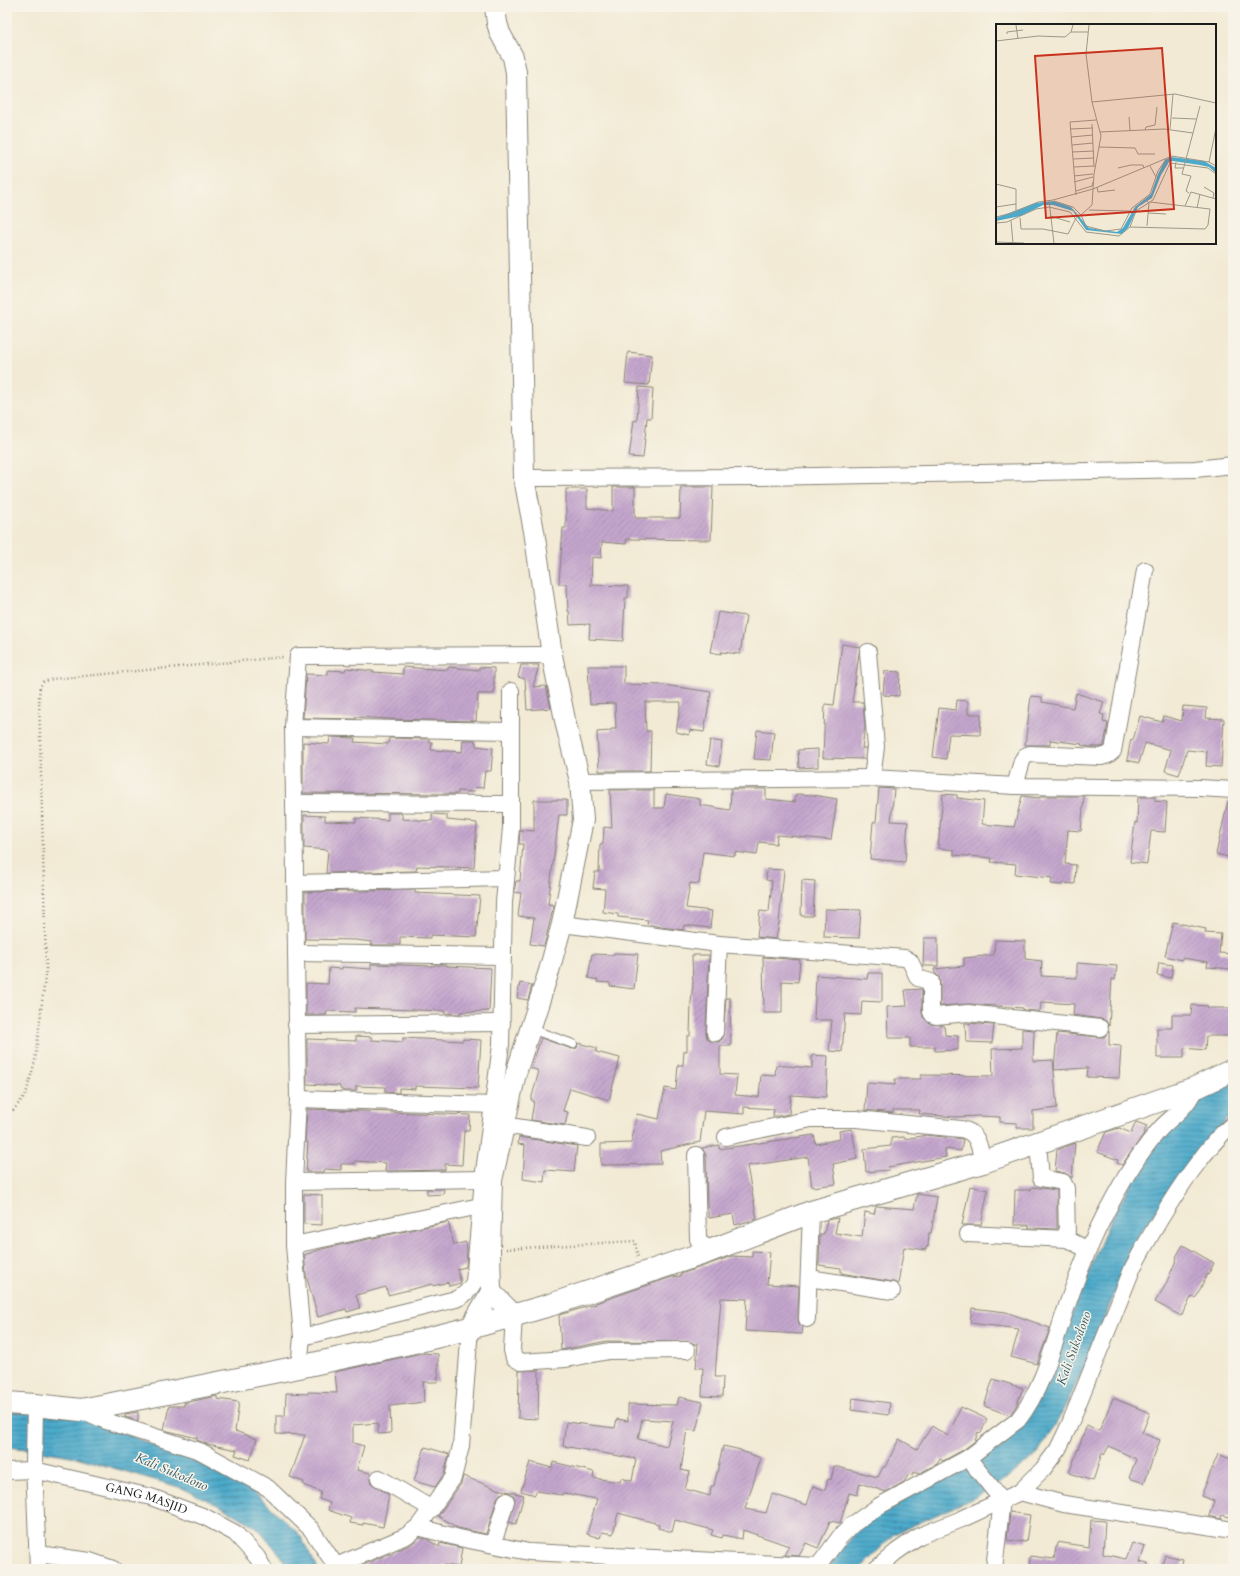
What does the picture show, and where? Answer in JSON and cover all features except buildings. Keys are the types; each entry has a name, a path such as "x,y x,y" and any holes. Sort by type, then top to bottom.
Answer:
{"main road":[{"path":"7,1403 35,1407 81,1410 299,1367 419,1341 470,1328 707,1252 811,1212 983,1162 1038,1144 1195,1088 1233,1070"}],"street":[{"path":"81,1410 106,1421 200,1451 268,1488 311,1529 335,1568 406,1536 418,1527 453,1478 461,1446 470,1328 486,1285 490,1250 492,1180 516,1072 549,971 562,924 583,820 580,781 566,725 552,655 534,531 524,478 516,72 513,57 500,33 495,7"},
{"path":"524,478 768,477 1187,469 1233,465"},
{"path":"1015,786 1022,761 1025,756 1030,754 1101,757 1108,755 1113,750 1146,570"},
{"path":"868,652 876,747 872,778"},
{"path":"299,1367 302,1337 294,1245 294,1182 298,1099 293,727 298,656 552,655"},
{"path":"511,691 511,828 504,902 501,1045 480,1206 486,1285 514,1315 512,1350 514,1358 521,1362 566,1359 609,1351 687,1350"},
{"path":"293,727 511,731"},
{"path":"580,781 872,778 1015,786 1200,788 1233,790"},
{"path":"294,803 511,804"},
{"path":"295,884 506,878"},
{"path":"562,924 719,944 905,958 910,961 918,978 931,982 932,1015 936,1016 968,1013 1100,1028"},
{"path":"715,1033 719,944"},
{"path":"296,953 503,956"},
{"path":"296,1025 502,1023"},
{"path":"418,1527 459,1538 529,1552 817,1567 839,1538 852,1525 880,1506 969,1459 1012,1425 1024,1413 1037,1388 1051,1354 1073,1286 1088,1250 1117,1191 1138,1158 1160,1129 1188,1101 1195,1088"},
{"path":"298,1099 493,1105"},
{"path":"726,1137 811,1119 856,1119 961,1129 969,1130 976,1136 983,1162"},
{"path":"1020,1492 1043,1469 1058,1449 1070,1426 1133,1268 1167,1207 1210,1146 1224,1130 1233,1124"},
{"path":"503,1126 586,1138"},
{"path":"1038,1144 1040,1176 1043,1180 1063,1182 1066,1188 1067,1239"},
{"path":"696,1155 698,1239 700,1243 705,1246 707,1252"},
{"path":"294,1182 483,1179"},
{"path":"294,1245 480,1206"},
{"path":"807,1319 811,1212"},
{"path":"968,1234 1067,1239 1088,1250"},
{"path":"809,1278 892,1291"},
{"path":"302,1337 456,1299 469,1291 486,1285"},
{"path":"35,1407 34,1463 38,1562 90,1561 113,1569"},
{"path":"969,1459 998,1495 994,1569"},
{"name":"GANG MASJID","path":"7,1471 34,1463 151,1497 205,1517 236,1533 264,1569"},
{"path":"379,1478 432,1509"},
{"path":"876,1569 896,1552 919,1536 962,1520 998,1495 1020,1492 1064,1504 1233,1530"},
{"path":"493,1544 506,1501"}],"lane":[{"path":"530,1028 573,1044"}],"path":[{"path":"7,1116 26,1094 35,1061 46,969 38,697 40,687 43,682 53,679 298,656"},
{"path":"490,1250 635,1241"}],"water":[{"name":"Kali Sukodono","path":"1233,1075 1233,1117 1227,1120 1139,1234 1083,1371 1056,1424 1037,1454 1009,1477 976,1497 894,1534 860,1569 827,1569 850,1539 865,1523 1009,1433 1071,1315 1109,1223 1131,1183 1161,1135 1194,1098"},
{"name":"Kali Sukodono","path":"7,1411 87,1418 244,1482 300,1535 318,1569 288,1569 282,1557 258,1528 226,1509 182,1488 76,1457 7,1447"}]}
